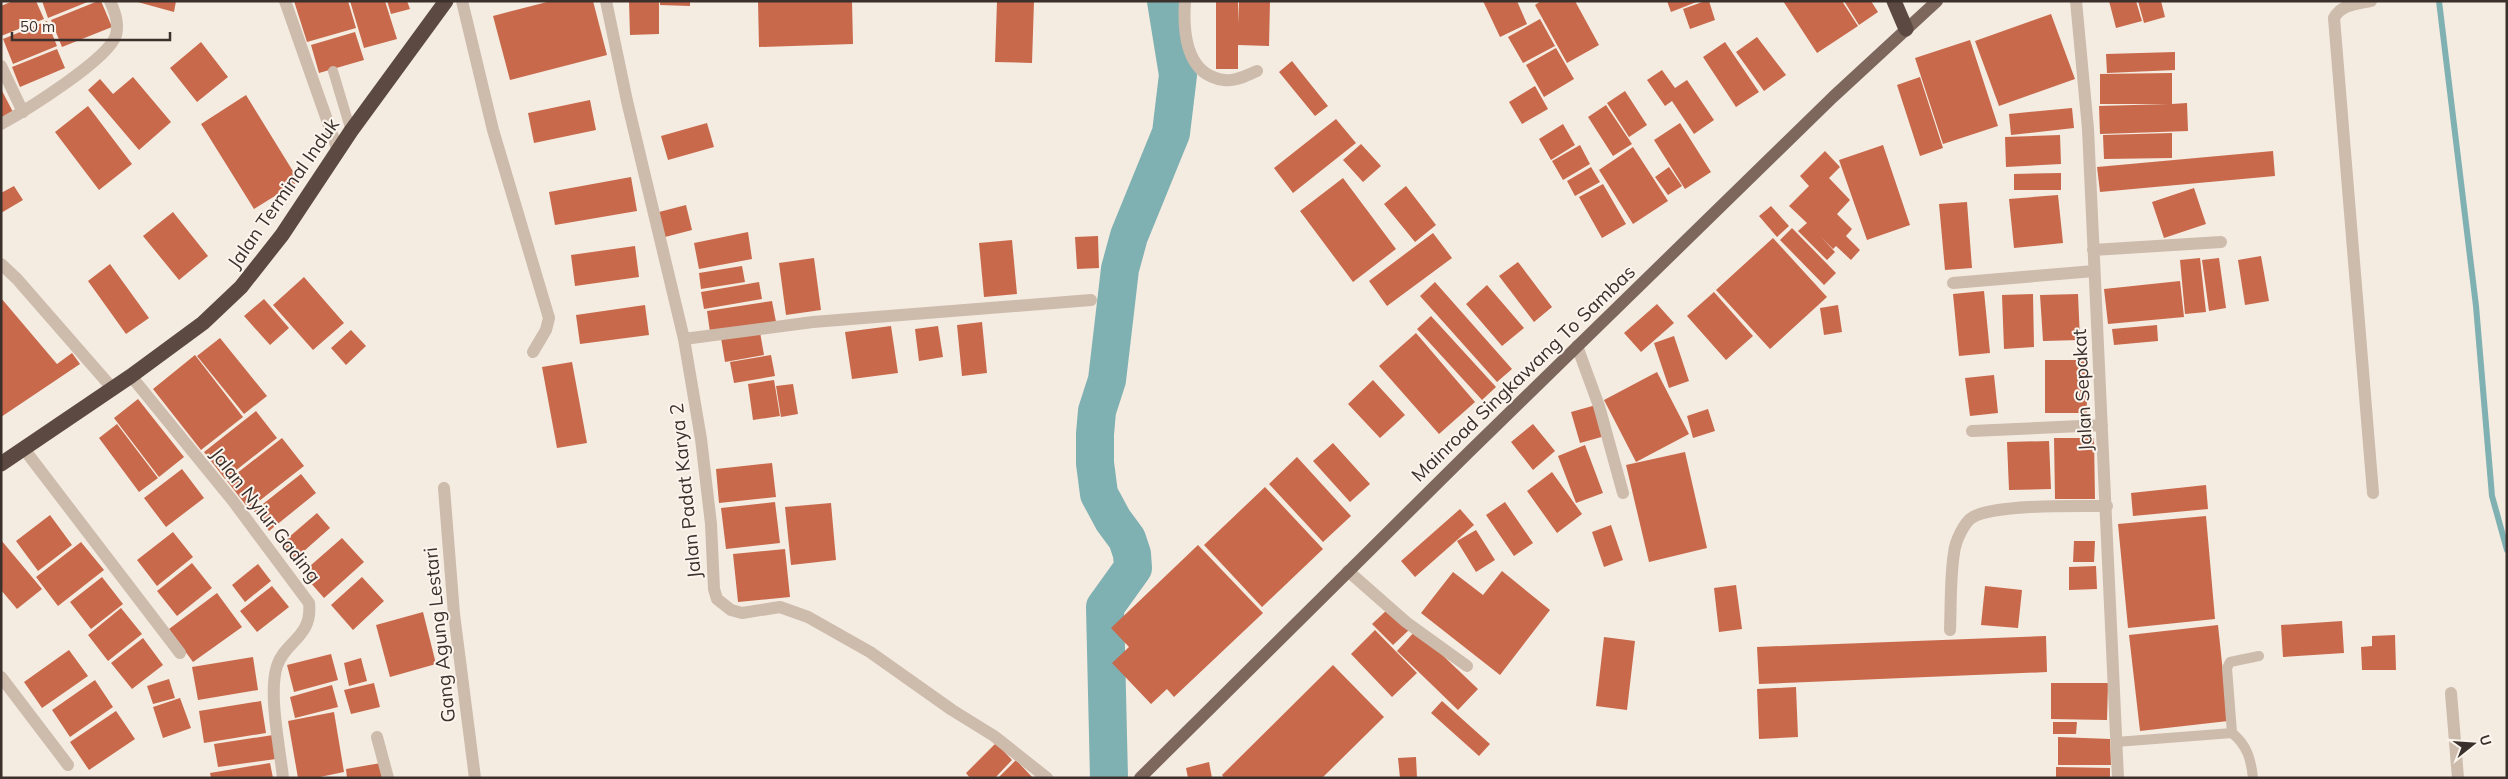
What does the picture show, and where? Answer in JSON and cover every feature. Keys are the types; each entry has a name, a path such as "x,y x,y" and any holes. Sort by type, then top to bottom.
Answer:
{"highway":[{"name":"Jalan Terminal Induk","path":"1,464 113,389 203,323 241,287 277,242 351,131 446,1"},
{"path":"1894,1 1906,29"}],"main road":[{"name":"Mainroad Singkawang To Sambas","path":"1140,778 1348,571 1826,104 1937,1"}],"street":[{"path":"1,124 24,112 88,66 112,43 117,25 110,1"},
{"path":"286,1 338,151"},
{"path":"462,1 493,130 550,318 546,330 533,352"},
{"name":"Jalan Padat Karya 2","path":"606,1 627,101 684,339 711,524 714,589 717,599 731,610 742,613 780,607 808,617 870,652 952,710 994,736 1047,778"},
{"path":"1185,1 1184,26 1187,46 1194,62 1207,74 1224,80 1239,78 1257,71"},
{"name":"Jalan Sepakat","path":"2076,1 2088,129 2107,506 2118,778"},
{"path":"2371,1 2339,10 2334,18 2373,493"},
{"path":"1,66 24,112"},
{"path":"2093,250 2221,242"},
{"path":"1,264 17,279 113,389"},
{"path":"1953,283 2094,271"},
{"path":"684,339 813,322 1091,300"},
{"path":"1578,346 1600,406 1623,494"},
{"name":"Jalan Nyiur Gading","path":"131,376 233,501 310,604 308,622 303,633 277,665 274,681 284,778"},
{"path":"1972,431 2102,424"},
{"path":"24,449 180,653"},
{"name":"Gang Agung Lestari","path":"444,488 454,614 475,778"},
{"path":"1950,630 1954,552 1964,526 1972,517 1986,513 2037,507 2107,506"},
{"path":"1348,571 1406,622 1466,666"},
{"path":"1,676 68,765"},
{"path":"2451,693 2458,778"},
{"path":"377,737 388,778"}],"lane":[{"path":"333,71 351,131"},
{"path":"2253,778 2247,751 2241,741 2232,733 2227,668 2230,662 2258,656"},
{"path":"2116,742 2232,733"}],"building":[{"path":"13,1 36,1 44,19 1,36 1,6"},
{"path":"42,1 90,1 48,18"},
{"path":"101,1 112,27 62,47 51,20"},
{"path":"134,1 176,1 174,12"},
{"path":"294,1 348,1 356,28 307,42"},
{"path":"350,1 385,1 397,39 364,48"},
{"path":"387,1 407,1 410,9 391,14"},
{"path":"551,1 593,1 607,55 510,80 493,16"},
{"path":"629,1 659,1 659,34 630,35"},
{"path":"660,1 690,1 690,6 660,5"},
{"path":"758,1 852,1 853,44 759,47"},
{"path":"997,1 1034,1 1032,63 995,62"},
{"path":"1216,1 1238,1 1239,24 1239,1 1270,1 1269,46 1238,45 1238,69 1216,69"},
{"path":"1483,1 1517,1 1527,24 1500,37"},
{"path":"1541,1 1575,1 1599,45 1567,63 1535,5"},
{"path":"1667,1 1699,1 1671,12"},
{"path":"1709,1 1715,20 1690,29 1683,9"},
{"path":"1783,1 1842,1 1858,26 1817,53"},
{"path":"1844,1 1871,1 1878,12 1859,25"},
{"path":"2109,1 2136,1 2142,21 2116,28"},
{"path":"2138,1 2161,1 2165,17 2144,23"},
{"path":"2051,14 2075,79 1999,106 1975,41"},
{"path":"1540,19 1555,46 1523,63 1508,37"},
{"path":"47,21 57,46 13,64 3,39"},
{"path":"355,32 364,60 319,73 311,45"},
{"path":"1757,37 1786,75 1764,91 1736,52"},
{"path":"1970,40 1998,126 1943,144 1915,58"},
{"path":"201,42 228,77 197,102 170,68"},
{"path":"1725,42 1759,92 1736,107 1703,57"},
{"path":"1556,48 1574,79 1544,97 1526,65"},
{"path":"57,49 65,68 20,87 12,67"},
{"path":"2175,52 2175,70 2107,73 2106,54"},
{"path":"1292,61 1328,106 1315,116 1279,72"},
{"path":"1662,70 1675,88 1687,80 1714,120 1694,134 1672,101 1665,106 1647,80"},
{"path":"2172,73 2172,104 2187,103 2188,131 2100,134 2099,106 2168,104 2100,104 2100,74"},
{"path":"133,77 171,122 139,150 88,90 100,79 113,94"},
{"path":"1920,77 1943,148 1920,156 1897,85"},
{"path":"1535,86 1548,109 1522,124 1509,102"},
{"path":"1,89 13,112 1,121"},
{"path":"1625,91 1647,125 1629,137 1607,103"},
{"path":"246,95 299,181 254,209 201,124"},
{"path":"590,100 596,130 534,143 528,113"},
{"path":"1606,105 1632,144 1613,156 1588,117"},
{"path":"88,106 132,164 99,190 55,132"},
{"path":"2072,108 2074,128 2011,135 2009,114"},
{"path":"1336,119 1356,143 1293,193 1274,168"},
{"path":"707,123 714,147 668,160 661,136"},
{"path":"1680,123 1711,172 1685,189 1654,140"},
{"path":"1563,124 1575,145 1551,160 1539,139"},
{"path":"2172,133 2172,158 2104,159 2103,135"},
{"path":"2060,135 2061,164 2006,167 2005,137"},
{"path":"1361,144 1381,166 1363,182 1343,160"},
{"path":"1580,145 1590,164 1563,180 1552,161"},
{"path":"1883,145 1910,225 1867,240 1839,160"},
{"path":"1633,147 1668,201 1633,224 1599,170"},
{"path":"1825,151 1840,167 1829,178 1850,200 1837,214 1852,229 1846,236 1860,250 1851,260 1836,246 1833,249 1820,236 1835,252 1827,260 1798,231 1807,223 1789,206 1809,186 1800,176"},
{"path":"2273,151 2275,176 2100,192 2097,167"},
{"path":"1591,167 1600,182 1575,196 1567,181"},
{"path":"1669,167 1682,186 1668,195 1655,177"},
{"path":"2061,173 2061,190 2014,190 2014,174"},
{"path":"631,177 637,211 555,225 549,192"},
{"path":"1343,178 1396,249 1353,282 1300,211"},
{"path":"1603,184 1626,224 1602,238 1579,197"},
{"path":"14,186 23,200 1,213 1,193"},
{"path":"1406,186 1436,225 1415,242 1384,204"},
{"path":"2194,188 2206,224 2164,238 2152,202"},
{"path":"2058,195 2063,243 2014,248 2009,199"},
{"path":"1967,202 1972,268 1945,270 1939,204"},
{"path":"686,205 692,230 665,237 659,212"},
{"path":"1771,206 1789,226 1777,237 1759,216"},
{"path":"173,212 208,256 179,280 143,236"},
{"path":"1792,228 1836,273 1824,285 1780,240"},
{"path":"748,232 752,259 699,269 694,243"},
{"path":"1433,233 1452,258 1387,306 1369,281"},
{"path":"1098,236 1099,268 1077,269 1075,237"},
{"path":"1773,238 1827,297 1770,349 1716,290"},
{"path":"1012,240 1017,294 984,297 979,243"},
{"path":"635,246 639,277 575,286 571,255"},
{"path":"2261,256 2269,301 2245,305 2238,260"},
{"path":"814,258 821,310 786,315 779,263"},
{"path":"2200,258 2206,312 2185,314 2180,260"},
{"path":"2219,258 2226,308 2209,311 2202,260"},
{"path":"1518,262 1552,307 1534,322 1499,276"},
{"path":"110,264 149,318 126,334 88,281"},
{"path":"742,266 745,282 701,289 699,273"},
{"path":"304,277 344,323 313,350 273,305"},
{"path":"2180,281 2184,317 2108,324 2104,289"},
{"path":"759,282 762,299 704,309 701,292"},
{"path":"1435,282 1512,369 1497,382 1420,296"},
{"path":"1487,285 1524,328 1502,346 1466,304"},
{"path":"1984,291 1990,353 1959,356 1953,294"},
{"path":"1714,292 1753,336 1726,360 1687,316"},
{"path":"2033,294 2034,347 2004,349 2002,295"},
{"path":"2078,294 2080,340 2043,341 2040,295"},
{"path":"1,298 57,364 72,353 80,364 1,417"},
{"path":"264,299 289,328 270,345 244,316"},
{"path":"772,301 776,322 710,332 707,311"},
{"path":"1657,304 1674,323 1641,352 1624,333"},
{"path":"645,305 649,335 580,344 576,315"},
{"path":"1838,305 1842,332 1824,335 1820,308"},
{"path":"1431,316 1496,387 1482,400 1417,329"},
{"path":"982,322 987,373 962,376 957,325"},
{"path":"2157,325 2158,341 2114,345 2112,329"},
{"path":"891,326 898,373 852,379 845,332"},
{"path":"938,326 943,357 919,361 915,329"},
{"path":"351,330 366,346 346,365 331,348"},
{"path":"760,332 764,355 725,362 721,338"},
{"path":"1416,333 1475,402 1439,434 1379,366"},
{"path":"1674,336 1689,381 1669,388 1654,343"},
{"path":"220,338 267,396 244,414 197,356"},
{"path":"195,355 243,417 201,450 153,389"},
{"path":"771,355 775,376 734,383 730,362"},
{"path":"2045,360 2086,360 2087,413 2045,413"},
{"path":"572,362 587,443 557,448 542,367"},
{"path":"1657,372 1689,434 1636,462 1604,400"},
{"path":"1994,375 1998,413 1970,416 1965,378"},
{"path":"774,380 780,416 753,420 748,384"},
{"path":"1373,380 1405,415 1380,438 1348,404"},
{"path":"793,384 798,414 781,417 776,386"},
{"path":"138,399 184,457 159,477 114,418"},
{"path":"1596,405 1605,436 1580,443 1571,412"},
{"path":"1708,409 1715,431 1693,438 1687,416"},
{"path":"256,411 277,438 225,479 204,452"},
{"path":"117,424 158,478 139,492 99,438"},
{"path":"1533,424 1555,451 1533,470 1511,442"},
{"path":"282,438 304,466 249,509 227,481"},
{"path":"2054,438 2094,438 2095,499 2055,499"},
{"path":"2049,441 2051,489 2009,490 2007,442"},
{"path":"1333,443 1370,484 1350,502 1313,461"},
{"path":"1585,445 1603,493 1576,503 1558,456"},
{"path":"1685,452 1707,548 1649,562 1626,465"},
{"path":"1297,457 1351,516 1323,542 1269,484"},
{"path":"772,463 776,497 719,503 716,469"},
{"path":"182,469 204,498 166,527 144,498"},
{"path":"1552,472 1582,514 1557,533 1527,491"},
{"path":"301,474 316,493 269,531 254,511"},
{"path":"2206,485 2208,509 2133,516 2131,493"},
{"path":"1265,487 1323,549 1262,607 1204,545"},
{"path":"775,502 780,543 726,549 721,508"},
{"path":"1505,502 1533,543 1514,556 1486,515"},
{"path":"831,503 836,560 791,565 785,507"},
{"path":"1460,509 1474,525 1415,577 1401,561"},
{"path":"317,513 330,528 295,559 281,544"},
{"path":"50,515 72,545 38,571 16,541"},
{"path":"2206,516 2215,619 2128,628 2118,524"},
{"path":"1611,525 1623,560 1604,567 1592,532"},
{"path":"1476,530 1495,560 1476,572 1457,541"},
{"path":"173,532 193,557 157,586 137,560"},
{"path":"342,538 364,562 324,598 302,573"},
{"path":"1,540 42,589 17,609 1,590"},
{"path":"2074,541 2095,541 2094,562 2073,562"},
{"path":"81,542 104,570 58,606 36,577"},
{"path":"1198,545 1263,613 1174,697 1167,689 1151,704 1112,663 1129,647 1111,628"},
{"path":"785,549 790,597 738,602 733,554"},
{"path":"192,563 212,588 177,616 157,591"},
{"path":"258,564 271,581 245,602 232,585"},
{"path":"2096,566 2097,589 2069,590 2069,567"},
{"path":"1502,571 1550,610 1500,675 1421,613 1453,572 1483,595"},
{"path":"102,577 123,604 91,629 70,602"},
{"path":"362,577 384,601 353,630 331,605"},
{"path":"1736,585 1742,629 1719,632 1714,588"},
{"path":"272,586 289,607 257,632 240,611"},
{"path":"1985,586 2022,590 2018,628 1981,625"},
{"path":"217,593 242,627 193,662 169,629"},
{"path":"121,608 142,634 108,661 88,635"},
{"path":"1388,609 1409,630 1393,645 1372,624"},
{"path":"423,612 436,664 390,677 376,625"},
{"path":"2342,621 2344,653 2283,657 2281,625"},
{"path":"2218,625 2228,721 2140,731 2129,635"},
{"path":"1375,630 1417,673 1392,697 1351,654"},
{"path":"1416,630 1478,689 1458,710 1397,651"},
{"path":"2395,635 2396,670 2362,670 2361,647 2372,646 2372,636"},
{"path":"2046,636 2047,672 1759,684 1757,647"},
{"path":"1604,637 1635,641 1627,710 1596,706"},
{"path":"143,638 163,665 132,689 111,663"},
{"path":"69,650 88,676 42,708 24,682"},
{"path":"331,654 338,680 294,692 287,665"},
{"path":"253,657 258,690 198,700 192,667"},
{"path":"361,658 367,681 349,686 344,663"},
{"path":"1333,665 1384,717 1322,778 1224,778 1222,775"},
{"path":"169,679 175,698 153,704 147,686"},
{"path":"95,680 113,707 70,737 52,710"},
{"path":"374,683 380,707 351,714 344,690"},
{"path":"2051,683 2108,683 2107,720 2051,719"},
{"path":"332,685 338,707 295,718 290,697"},
{"path":"1796,687 1798,737 1759,739 1757,689"},
{"path":"180,698 191,728 163,738 153,707"},
{"path":"261,701 266,733 204,743 199,711"},
{"path":"1442,701 1490,744 1479,756 1431,713"},
{"path":"116,711 135,739 89,770 70,742"},
{"path":"334,712 344,772 315,778 298,778 288,721"},
{"path":"2053,722 2077,722 2076,734 2053,734"},
{"path":"273,735 276,759 218,767 214,744"},
{"path":"2058,737 2110,739 2111,765 2058,765"},
{"path":"996,743 1012,760 995,778 970,778 966,773"},
{"path":"1416,757 1417,778 1400,778 1398,758"},
{"path":"1016,760 1033,778 998,778"},
{"path":"1209,762 1212,778 1188,778 1186,768"},
{"path":"270,763 273,778 211,778 210,773"},
{"path":"381,763 383,778 347,778 346,769"},
{"path":"2056,767 2110,768 2110,778 2056,778"}],"waterway":[{"path":"1109,778 1105,607 1133,568 1132,554 1127,539 1113,520 1099,494 1095,463 1095,434 1097,411 1107,380 1120,269 1129,236 1171,133 1178,75 1166,1"},
{"path":"2439,1 2476,306 2492,496 2507,550"}]}
